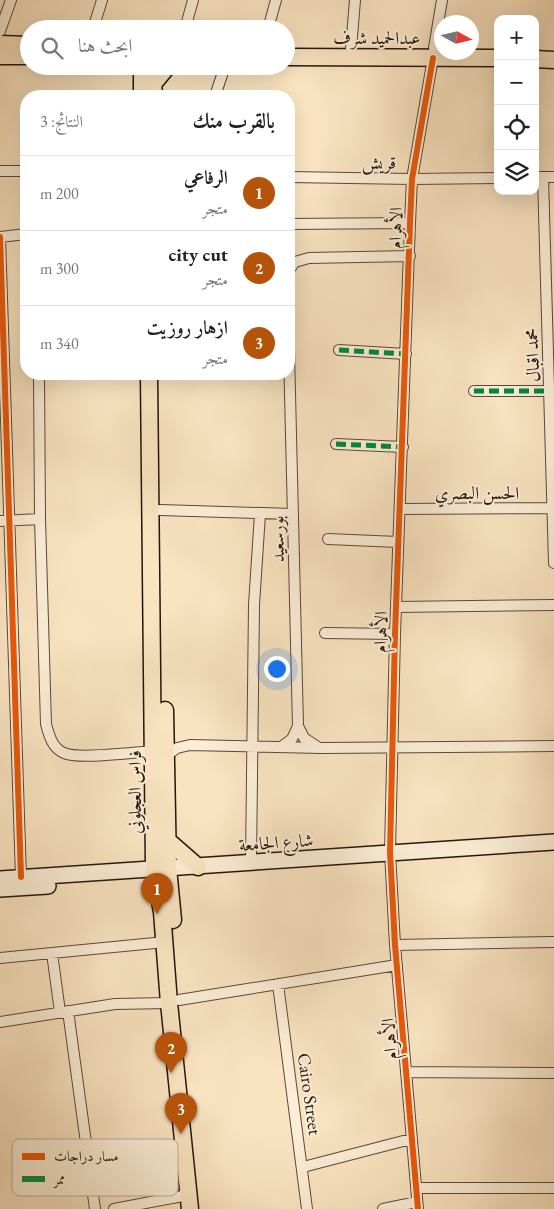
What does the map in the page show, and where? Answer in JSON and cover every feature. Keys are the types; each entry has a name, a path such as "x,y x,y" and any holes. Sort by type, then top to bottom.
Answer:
{"main road":[{"path":"0,44 20,45"},
{"name":"عبدالحميد شرف","path":"295,48 434,51"},
{"path":"479,49 494,50"},
{"name":"عبدالحميد شرف","path":"295,57 434,51"},
{"path":"539,51 554,51"},
{"path":"0,56 20,56"},
{"name":"عبدالحميد شرف","path":"479,56 494,58"},
{"path":"539,59 554,60"},
{"path":"135,75 147,90"},
{"path":"144,75 148,90"},
{"path":"148,90 151,75"},
{"path":"149,90 161,75"},
{"name":"فراس العجلوني","path":"149,380 160,754 167,840 161,873 198,1209"},
{"name":"فراس العجلوني","path":"159,380 162,912 164,942 174,1002 189,1202"},
{"path":"167,840 198,867"},
{"name":"شارع الجامعة","path":"0,889 161,873 198,867 390,852 554,842"},
{"name":"شارع الجامعة","path":"0,879 161,873"}],"street":[{"path":"0,31 12,0"},
{"path":"95,20 102,0"},
{"path":"187,20 193,0"},
{"path":"270,20 276,0"},
{"path":"351,49 355,0"},
{"name":"الأهرام","path":"440,15 442,0"},
{"name":"الأهرام","path":"418,1206 395,945 390,852 398,542 412,179 434,60"},
{"path":"217,90 222,75"},
{"path":"0,171 20,171"},
{"name":"قريش","path":"295,177 494,178"},
{"path":"539,177 554,177"},
{"name":"محمد اقبال","path":"539,177 550,278 549,391 554,563"},
{"path":"295,224 410,223"},
{"path":"20,235 0,237 5,521 21,877"},
{"path":"295,262 309,258 410,256"},
{"path":"339,350 406,354"},
{"path":"39,380 40,520 49,735 58,749 71,755 160,754 190,745 321,748 554,746"},
{"name":"بورسعيد","path":"290,380 298,726"},
{"path":"474,391 549,391"},
{"path":"336,444 403,447"},
{"name":"الحسن البصري","path":"400,509 553,508"},
{"path":"160,510 293,514"},
{"path":"251,863 254,605 260,514"},
{"path":"5,521 40,520"},
{"path":"328,539 398,542"},
{"path":"396,607 554,605"},
{"path":"325,633 395,634"},
{"path":"281,747 292,739 298,726"},
{"path":"298,726 304,738 321,748"},
{"path":"0,958 164,942"},
{"path":"395,945 554,942"},
{"path":"52,953 64,1012 84,1139"},
{"path":"0,1022 115,1004 174,1002 397,966"},
{"name":"Cairo Street","path":"278,984 307,1209"},
{"path":"407,1072 554,1073"},
{"path":"303,1167 411,1140"},
{"path":"416,1188 554,1188"},
{"path":"93,1196 95,1209"},
{"path":"114,1209 189,1202"},
{"path":"383,1209 418,1206"}],"marked path":[{"path":"339,350 406,354"},
{"path":"474,391 549,391"},
{"path":"336,444 403,447"}],"cycle path":[{"path":"418,1209 395,945 390,852 395,634 412,179 433,58"},
{"path":"0,237 21,877"}],"place":[{"name":"الرفاعي","path":"157,914"},
{"name":"city cut","path":"171,1073"},
{"name":"ازهار روزيت","path":"181,1134"}]}
